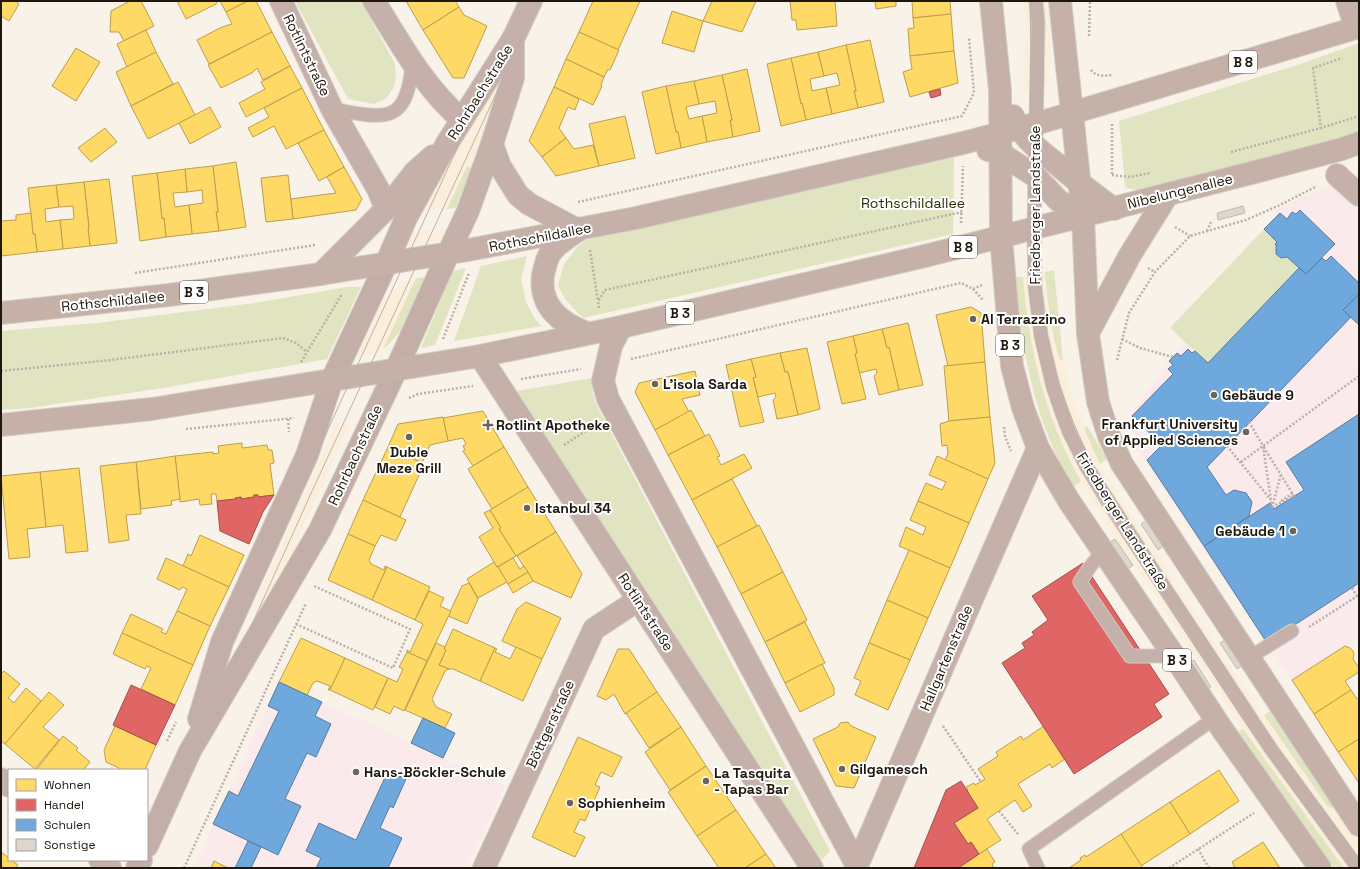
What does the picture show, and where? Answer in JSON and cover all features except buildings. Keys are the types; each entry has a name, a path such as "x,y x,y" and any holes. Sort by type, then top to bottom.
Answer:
{"main road":[{"name":"Friedberger Landstraße","path":"991,1 1000,90 1014,135 1001,237 1012,366 1023,408 1038,448 1068,501 1102,552 1215,718 1320,868"},
{"path":"1060,1 1069,72 1071,114 1083,216 1088,334 1098,402 1109,436 1122,464 1359,825"},
{"name":"B 8","path":"1071,114 1358,28"},
{"name":"Rothschildallee","path":"1,313 169,295 321,274 448,254 636,218 963,143 1014,135 1071,114"},
{"path":"1014,135 1035,147 1114,209"},
{"path":"1014,135 1035,176 1059,201 1083,216"},
{"name":"Nibelungenallee","path":"1001,237 1114,209 1342,149 1359,143"},
{"path":"1088,334 1130,255 1168,194"},
{"path":"582,229 561,242 551,253 545,265 542,284 545,300 554,314 565,323 604,330"},
{"name":"B 8","path":"925,256 1001,237"},
{"name":"B 3","path":"1,425 152,409 480,356 604,330 925,256"}],"street":[{"name":"Rotlintstraße","path":"281,1 332,109 378,189 386,208"},
{"path":"374,1 412,64 445,106 462,120"},
{"name":"Rohrbachstraße","path":"190,751 222,642 307,455 332,380 406,218 446,144 513,38 531,1"},
{"path":"1347,1 1358,28"},
{"name":"Rohrbachstraße","path":"148,844 190,751 320,530 396,370 468,211 492,144 513,78 513,38"},
{"name":"Rohrbachstraße","path":"321,274 386,208 415,172 446,144"},
{"path":"492,144 500,166 518,195 529,204 582,229"},
{"path":"1337,174 1359,195"},
{"path":"604,330 611,346 604,381 608,400 616,412 856,867"},
{"name":"Rotlintstraße","path":"480,356 812,868"},
{"name":"Hallgartenstraße","path":"856,867 1038,448"},
{"name":"Böttgerstraße","path":"484,868 594,629 638,600"},
{"path":"101,861 110,868"}],"lane":[{"name":"Friedberger Landstraße","path":"1014,135 1038,22 1036,1"},
{"name":"Rotlintstraße","path":"332,109 375,116 386,115 398,108 405,98 411,84 412,64"},
{"name":"Friedberger Landstraße","path":"1035,147 1035,287 1041,335 1053,387 1069,432 1083,461 1100,489 1271,750 1358,868"},
{"path":"1102,552 1080,582 1130,656 1174,656"},
{"path":"1250,658 1292,631"},
{"path":"1038,868 1029,849 1215,718"}],"path":[{"path":"1089,40 1090,1"},
{"path":"572,203 962,116 974,93 969,32"},
{"path":"1321,128 1313,68 1346,57"},
{"path":"1090,69 1093,73 1102,76 1113,75"},
{"path":"1230,152 1321,128 1359,116"},
{"path":"1112,123 1112,179"},
{"path":"961,226 963,165"},
{"path":"1112,175 1130,177 1157,171"},
{"path":"1116,361 1128,313 1155,272 1190,236 1246,220 1280,206 1337,174"},
{"path":"1280,206 1283,200"},
{"path":"598,301 605,290 962,212"},
{"path":"1206,232 1211,222"},
{"path":"582,229 604,330"},
{"path":"132,274 317,245"},
{"path":"441,343 470,271"},
{"path":"377,408 403,401 418,394 607,365 962,283 973,289 1004,277"},
{"path":"299,364 343,294"},
{"path":"1,371 111,360 283,338 296,343 307,352"},
{"path":"1122,339 1140,348 1173,357"},
{"path":"1241,462 1359,376"},
{"path":"545,457 616,412"},
{"path":"178,430 321,415"},
{"path":"1250,422 1294,496 1272,507"},
{"path":"1227,446 1271,500"},
{"path":"1263,446 1272,507"},
{"path":"1272,507 1281,474"},
{"path":"311,593 317,579"},
{"path":"296,624 394,668 410,630 314,586"},
{"path":"1352,588 1357,596"},
{"path":"184,868 308,599"},
{"path":"927,703 981,782"},
{"path":"1169,868 1273,801"},
{"path":"999,811 1029,849"},
{"path":"1198,849 1209,868"}],"shaded area":[{"path":"1024,1 1050,1 1052,14 1049,84 1024,93 1026,23"},
{"path":"500,69 488,122 473,168 466,166 447,209 423,210 462,133"},
{"name":"Frankfurt University of Applied Sciences","path":"1359,174 1359,636 1292,680 1137,450 1130,415 1279,208"},
{"path":"447,228 442,240 407,245 413,232"},
{"path":"1045,272 1052,334 1060,359 1063,359 1075,407 1087,426 1084,428 1100,464 1113,487 1252,699 1327,806 1335,804 1359,842 1359,868 1344,868 1261,756 1093,502 1073,468 1058,436 1043,392 1035,362 1026,314 1023,277"},
{"path":"416,278 383,349 369,355 356,357 373,317 382,303 395,289 405,282"},
{"path":"337,423 350,424 294,545 301,548 262,610 254,607"},
{"name":"Hans-Böckler-Schule","path":"279,682 505,786 467,868 194,868"}],"green space":[{"path":"295,1 361,1 395,64 396,77 394,87 386,99 374,104 348,99"},
{"path":"1359,43 1359,134 1143,191 1127,188 1125,186 1119,121 1300,64"},
{"name":"Rothschildallee","path":"954,153 953,234 583,318 565,299 558,285 564,264 577,247 586,240"},
{"path":"467,166 473,168 456,208 447,209"},
{"path":"1264,229 1277,242 1275,247 1276,254 1281,258 1287,257 1299,268 1208,363 1170,328"},
{"path":"527,256 521,279 526,302 535,319 542,326 454,341 481,266"},
{"path":"466,268 435,345 421,348 453,271"},
{"path":"1054,270 1063,359 1060,360 1048,305 1045,272"},
{"path":"426,277 409,316 391,343 383,349 416,278"},
{"path":"1016,277 1023,277 1034,357 1048,408 1068,457 1081,481 1073,487 1048,437 1039,411 1026,359"},
{"path":"347,287 361,287 327,359 163,388 30,408 1,410 1,331 97,323 255,303"},
{"path":"592,378 593,393 596,404 830,851 823,859 813,859 511,392"},
{"path":"1087,426 1107,459 1100,464 1084,429"},
{"path":"1270,711 1335,804 1332,808 1327,806 1264,715"},
{"path":"1243,729 1344,868 1334,868 1234,734"}],"tram line":[{"path":"148,824 525,1"},
{"path":"148,855 313,489 539,1"},
{"path":"1030,1 1029,288 1035,338 1056,415 1081,469 1103,507 1241,716 1351,868"},
{"path":"1041,1 1043,77 1039,276 1043,315 1055,370 1064,397 1085,449 1113,499 1276,746 1359,859"},
{"path":"128,868 132,861"},
{"path":"142,868 146,861"}],"place":[{"name":"Al Terrazzino","path":"973,319"},
{"name":"L'isola Sarda","path":"655,384"},
{"name":"Gebäude 9","path":"1214,395"},
{"name":"Rotlint Apotheke","path":"488,425"},
{"name":"Frankfurt University of Applied Sciences","path":"1246,432"},
{"name":"Duble Meze Grill","path":"409,437"},
{"name":"Istanbul 34","path":"527,508"},
{"name":"Gebäude 1","path":"1293,531"},
{"name":"Gilgamesch","path":"842,769"},
{"name":"Hans-Böckler-Schule","path":"356,772"},
{"name":"La Tasquita - Tapas Bar","path":"706,781"},
{"name":"Sophienheim","path":"570,803"}]}
